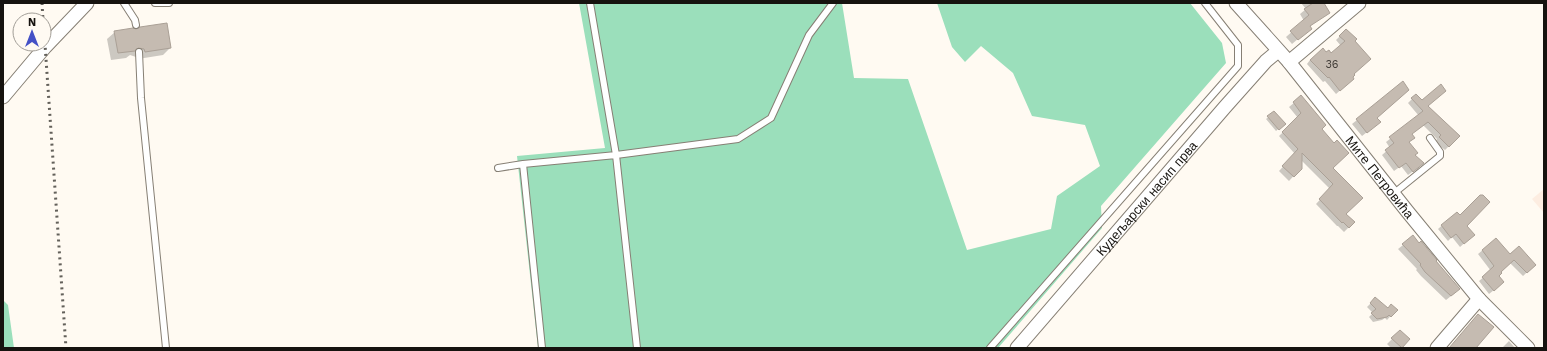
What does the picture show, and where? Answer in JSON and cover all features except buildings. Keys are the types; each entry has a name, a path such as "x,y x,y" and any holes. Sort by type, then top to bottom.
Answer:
{"street":[{"path":"3,97 45,47 87,3"},
{"name":"Мите Петровића","path":"1236,3 1289,62 1393,194 1479,299 1528,348"},
{"path":"1289,62 1359,3"},
{"name":"Кудељарски насип прва","path":"1018,348 1266,61 1278,51"},
{"path":"1437,348 1479,299"}],"lane":[{"path":"124,3 135,20 136,25"},
{"path":"155,3 169,3"},
{"path":"590,3 616,155 637,348"},
{"path":"498,168 523,164 616,155 738,139 771,118 810,35 833,3"},
{"path":"990,348 1238,66 1238,45 1205,3"},
{"path":"139,52 142,106 166,348"},
{"path":"1393,194 1440,156 1440,152 1430,138"},
{"path":"523,164 542,348"}],"shaded area":[{"path":"1544,189 1544,213 1532,199"}],"green space":[{"path":"579,3 842,3 854,78 908,79 967,250 1051,229 1057,196 1100,166 1085,125 1032,116 1013,73 981,46 965,62 952,47 937,3 1190,3 1222,43 1226,63 1101,206 1102,228 998,348 538,348 517,156 605,148"},
{"path":"3,300 8,305 14,348 3,348"}],"railway":[{"path":"42,3 43,12"},
{"path":"46,52 66,348"}]}
